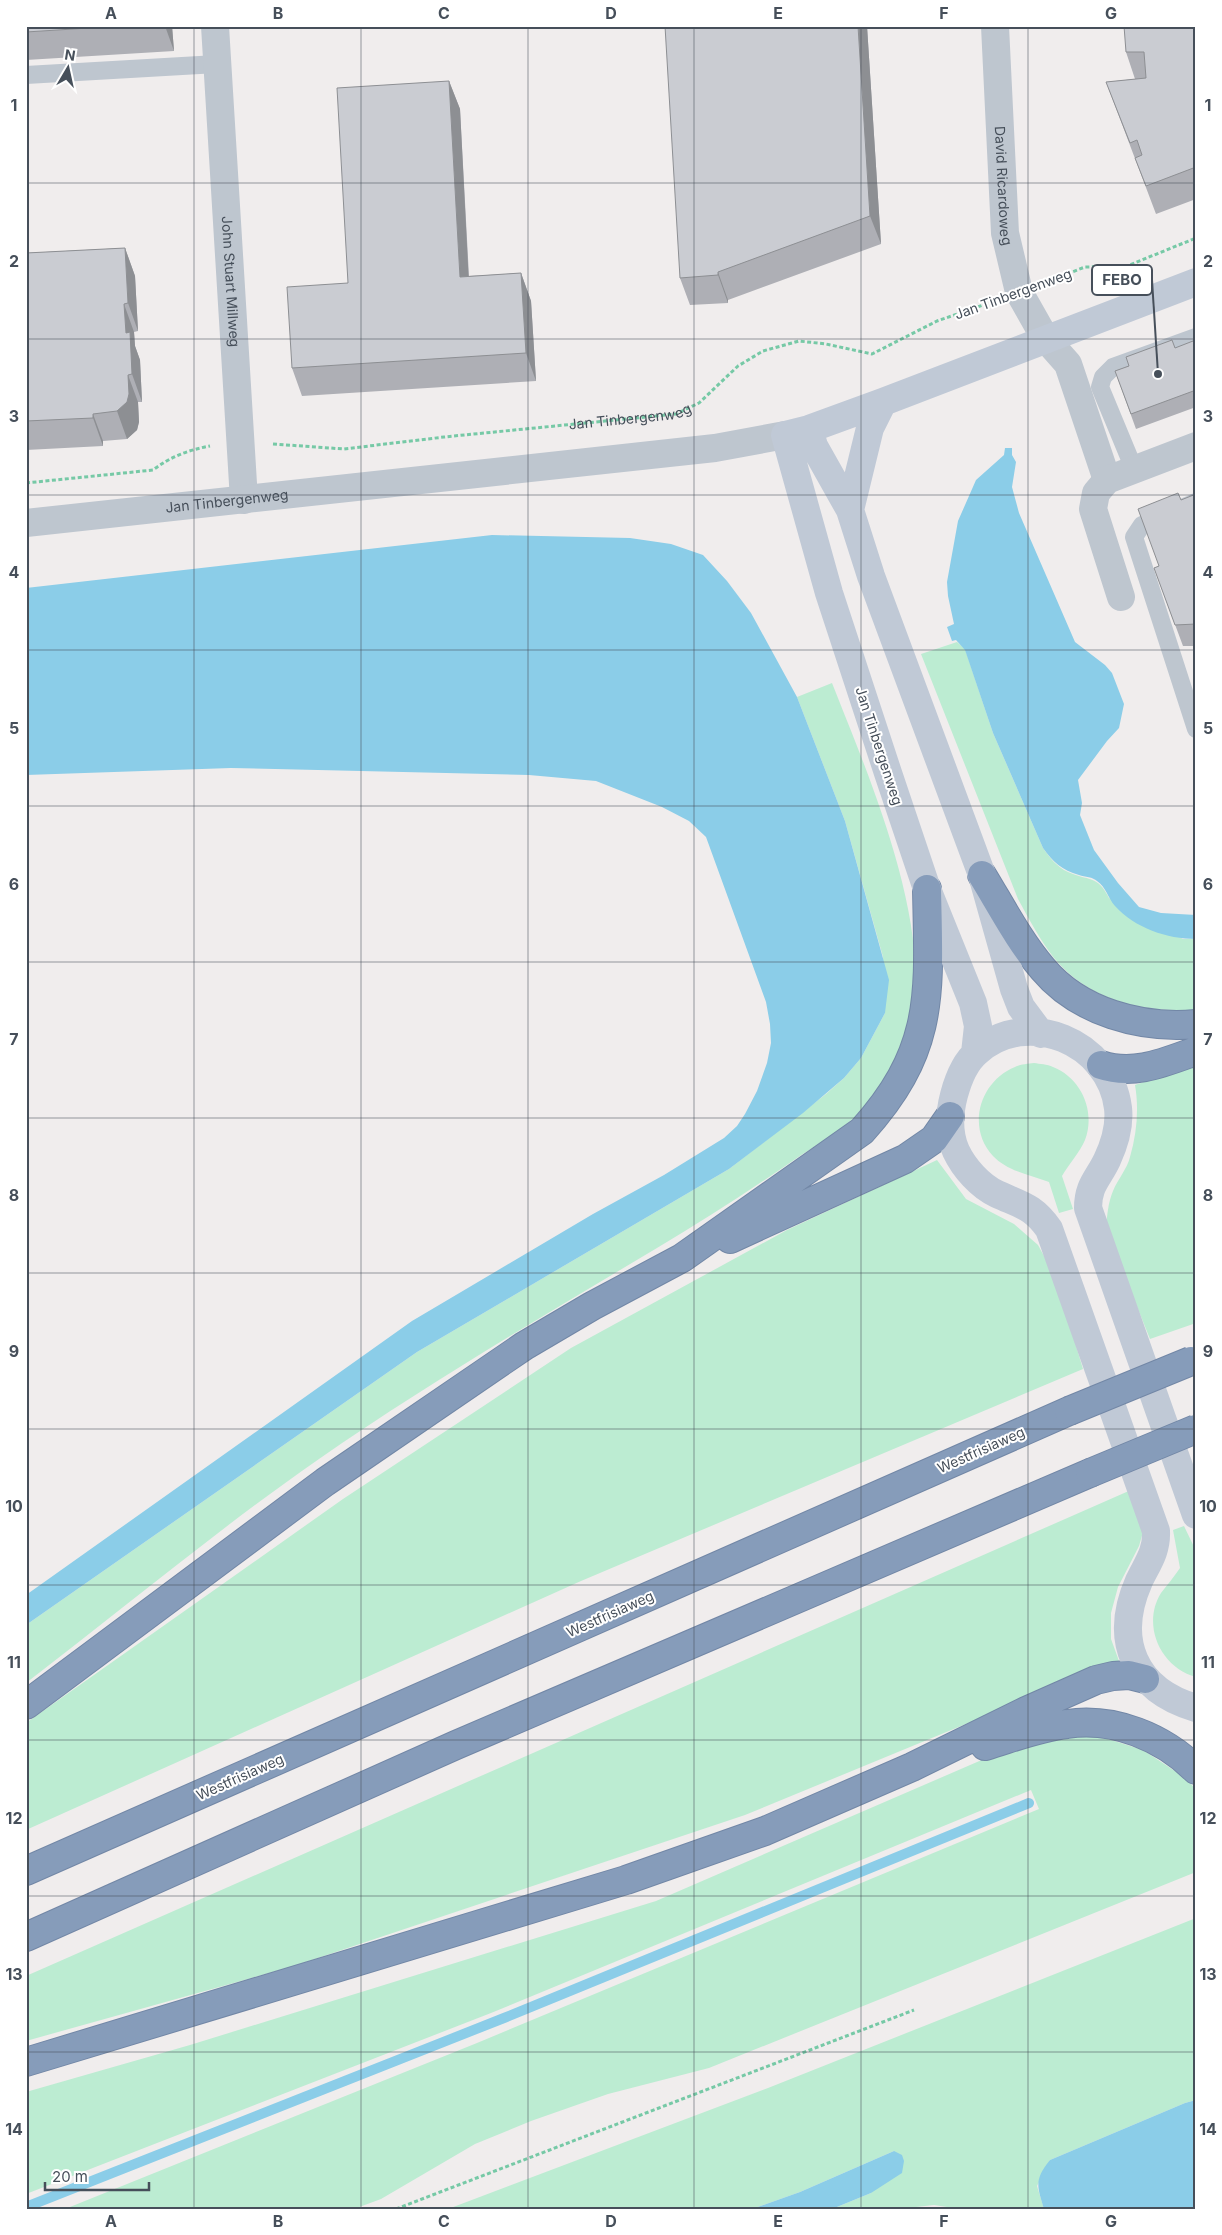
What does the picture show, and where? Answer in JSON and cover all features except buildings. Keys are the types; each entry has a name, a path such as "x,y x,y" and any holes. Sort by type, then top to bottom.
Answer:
{"highway":[{"path":"982,875 1044,970 1084,1003 1109,1014 1133,1020 1157,1024 1196,1024"},
{"path":"682,1258 862,1131 876,1116 900,1081 920,1036 926,1012 928,986 927,889"},
{"path":"1101,1065 1122,1070 1145,1068 1196,1051"},
{"path":"26,1705 325,1482 516,1351 592,1306 682,1258 738,1236 905,1159 934,1140 950,1116"},
{"name":"Westfrisiaweg","path":"26,1871 1069,1412 1193,1360"},
{"path":"26,1937 456,1745 1196,1429"},
{"path":"26,2062 626,1880 765,1831 912,1767 1026,1711 1096,1680 1129,1675 1145,1679"},
{"path":"912,1767 1047,1727 1080,1722 1113,1726 1140,1733 1172,1750 1196,1770"}],"street":[{"name":"John Stuart Millweg","path":"215,26 244,500"},
{"name":"David Ricardoweg","path":"995,26 1005,234 1019,292 1045,338"},
{"name":"Jan Tinbergenweg","path":"26,523 714,448 797,432 883,402 1045,338 1196,282"},
{"path":"1045,338 1068,364 1107,480"},
{"path":"850,510 870,428 883,402"},
{"name":"Jan Tinbergenweg","path":"797,432 829,593 927,889 973,1003 978,1026 975,1053"},
{"path":"797,432 814,446 850,510 871,576 982,875 1014,989 1022,1007 1041,1034"},
{"path":"1121,597 1093,508 1096,493 1107,480 1196,446"},
{"path":"1196,1515 1088,1208 1091,1186 1106,1161 1117,1127 1118,1110 1115,1092 1101,1065 1092,1056 1068,1041 1041,1034 1016,1033 1004,1036 975,1053 965,1066 958,1082 950,1116 951,1134 956,1150 964,1165 986,1187 1029,1207 1040,1215 1049,1229 1156,1531 1156,1547 1139,1581 1132,1602 1127,1625 1128,1643 1134,1660 1145,1679 1161,1692 1181,1703 1196,1708"}],"lane":[{"path":"26,75 218,64"},
{"path":"1134,469 1100,387 1104,377 1112,367 1196,337"},
{"path":"1196,502 1142,524 1134,537 1196,729"}],"path":[{"name":"Jan Tinbergenweg","path":"26,483 153,470 169,458 197,448 241,442 344,449 676,414 699,404 738,366 763,351 799,341 826,344 872,354 937,321 1085,267 1127,266 1196,238"},
{"path":"396,2209 914,2010"}],"green space":[{"path":"957,642 965,649 993,733 1043,848 1060,868 1096,882 1109,898 1183,939 1196,939 1196,1010 1156,1009 1137,1006 1101,994 1084,985 1068,973 1044,944 1018,899 921,654"},
{"path":"832,683 880,808 895,855 907,903 914,949 915,992 907,1030 891,1066 863,1109 840,1129 743,1194 444,1377 319,1459 208,1541 26,1683 26,1625 417,1352 729,1169 826,1094 844,1078 861,1058 885,1013 883,957 845,821 797,697"},
{"path":"1034,1063 1051,1066 1063,1072 1071,1079 1084,1097 1089,1118 1085,1140 1062,1176 1073,1209 1059,1213 1049,1182 1019,1172 999,1161 985,1144 980,1132 981,1106 993,1083 1003,1074 1017,1066"},
{"path":"1196,1064 1196,1323 1150,1339 1106,1229 1108,1210 1113,1191 1129,1161 1136,1130 1135,1085"},
{"path":"937,1160 966,1199 1014,1224 1038,1245 1055,1276 1083,1369 581,1581 26,1830 26,1723 343,1499 571,1348 787,1230"},
{"path":"1131,1490 1143,1532 1139,1546 1118,1587 1111,1613 1111,1639 1119,1661 745,1815 294,1966 26,2041 26,1976"},
{"path":"1184,1526 1196,1551 1196,1677 1173,1665 1164,1655 1154,1631 1155,1605 1161,1593 1180,1568 1173,1530"},
{"path":"1083,1735 1108,1739 1143,1750 1187,1779 1196,1790 1196,1872 709,2068 608,2094 531,2121 475,2144 381,2199 354,2209 65,2209 477,2043 1039,1809 1031,1790 491,2013 26,2194 26,2092 190,2045 656,1901 984,1759 1042,1739"},
{"path":"1196,1918 1196,2100 1050,2160 1037,2186 1044,2209 960,2209 934,2205 898,2209 832,2209 871,2193 894,2151 800,2192 752,2209 448,2209 768,2088"}],"water":[{"path":"1005,448 1012,448 1012,455 1016,462 1012,487 1019,513 1075,642 1105,665 1112,673 1124,704 1119,728 1078,780 1082,803 1080,815 1094,850 1118,883 1139,907 1161,913 1196,915 1196,939 1174,937 1142,926 1123,914 1115,906 1100,883 1091,878 1068,871 1058,865 1047,853 1043,848 993,733 965,650 956,640 952,641 947,627 954,624 947,582 958,521 976,480 1004,455"},
{"path":"492,535 630,538 671,544 703,555 727,581 751,613 797,697 845,821 889,980 885,1013 861,1058 844,1078 803,1113 729,1169 417,1352 26,1625 26,1595 412,1321 593,1214 664,1175 724,1138 737,1126 757,1091 767,1063 771,1043 766,1002 706,837 689,821 662,807 596,781 529,775 231,768 26,775 26,588"},
{"path":"1196,2100 1196,2209 1044,2209 1038,2183 1041,2173 1050,2160"},
{"path":"894,2151 902,2155 904,2161 902,2173 871,2193 832,2209 752,2209 800,2192"}],"waterway":[{"path":"26,2207 504,2018 1029,1803"}],"place":[{"name":"FEBO","path":"1158,374"}]}
